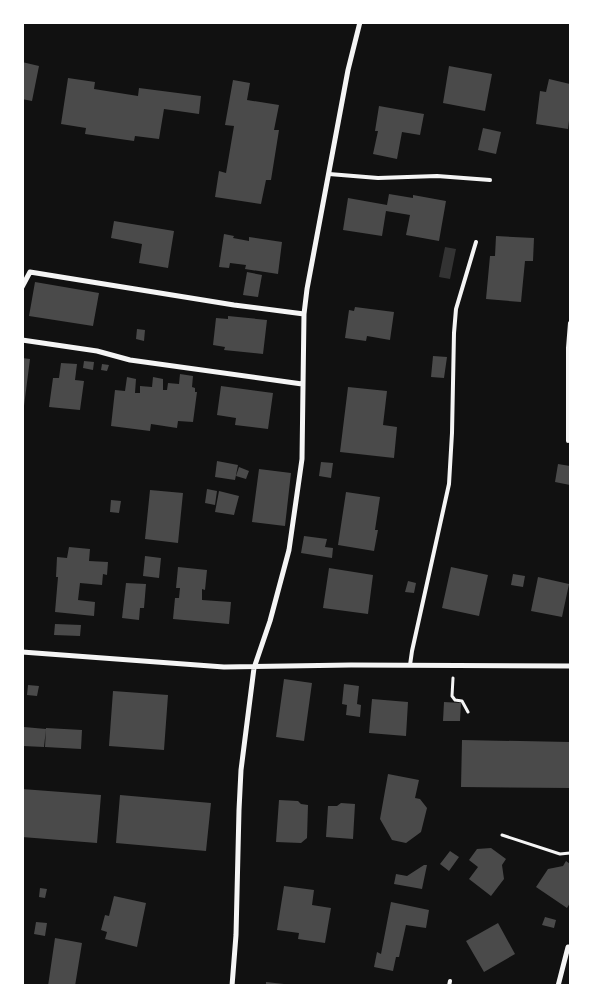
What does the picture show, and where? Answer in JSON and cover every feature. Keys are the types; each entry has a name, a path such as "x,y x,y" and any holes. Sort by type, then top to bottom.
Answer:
{"street":[{"path":"232,986 236,935 238,810 254,668 270,622 289,550 302,459 304,314 307,289 348,70 360,22"},
{"path":"22,287 30,272 234,305 304,314"},
{"path":"22,340 97,351 130,360 302,384"},
{"path":"22,652 254,668 410,665 570,666"},
{"path":"558,986 569,947"}],"lane":[{"path":"329,174 378,178 437,176 490,180"},
{"path":"410,665 449,484 456,310 476,242"},
{"path":"568,441 568,348 570,323"}],"path":[{"path":"453,665 452,696 455,700 462,702 468,712"},
{"path":"502,835 560,854 570,853"}],"shaded area":[{"path":"445,247 456,249 450,279 439,277"}],"building":[{"path":"22,62 39,66 32,101 22,99"},
{"path":"449,66 492,74 485,111 443,103"},
{"path":"68,78 95,82 94,89 138,96 139,88 201,96 199,114 164,109 159,139 135,136 134,141 85,134 86,128 61,124"},
{"path":"549,79 570,84 568,129 536,124 540,91 546,92"},
{"path":"233,80 250,83 247,100 279,105 274,130 279,130 271,180 266,180 261,204 215,197 219,171 226,173 234,126 225,125"},
{"path":"379,106 424,114 420,135 402,132 397,159 373,154 378,131 375,131"},
{"path":"483,128 501,132 496,154 478,150"},
{"path":"389,194 413,198 413,195 446,201 439,241 406,235 410,215 386,211 382,236 343,230 348,198 387,205"},
{"path":"114,221 174,231 168,268 139,263 142,244 111,238"},
{"path":"224,234 249,241 249,237 282,242 278,274 245,269 246,265 230,263 229,268 219,267"},
{"path":"496,236 534,238 533,261 525,261 521,302 486,299 490,256 495,256"},
{"path":"247,272 262,275 258,297 243,295"},
{"path":"35,282 99,293 93,326 29,316"},
{"path":"355,307 394,312 390,340 367,336 366,341 345,338 349,310 354,311"},
{"path":"228,316 267,320 263,354 224,350 225,347 213,345 216,318 228,319"},
{"path":"137,329 145,330 144,341 136,339"},
{"path":"433,356 447,357 444,378 431,377"},
{"path":"22,358 30,359 24,406 22,406"},
{"path":"84,361 94,362 93,370 83,368"},
{"path":"61,363 77,364 75,380 84,381 80,410 49,407 53,378 59,378"},
{"path":"102,364 109,365 107,371 101,370"},
{"path":"180,374 193,376 192,387 197,392 193,422 178,421 177,428 151,424 150,431 111,426 115,390 125,391 127,377 136,379 135,393 140,393 140,386 152,387 153,377 163,379 163,390 167,390 168,383 179,384"},
{"path":"221,386 273,393 268,429 235,425 236,418 217,415"},
{"path":"348,387 387,391 383,425 397,427 394,458 340,452"},
{"path":"217,461 238,465 235,480 215,477"},
{"path":"321,462 333,463 331,478 319,476"},
{"path":"558,464 570,466 570,485 555,482"},
{"path":"239,467 249,471 246,479 236,476"},
{"path":"259,469 291,473 285,526 252,522"},
{"path":"207,489 217,491 215,505 205,503"},
{"path":"150,490 183,493 178,543 145,539"},
{"path":"219,491 239,496 234,515 215,512"},
{"path":"346,492 380,497 375,530 378,530 374,551 338,545"},
{"path":"111,500 121,501 119,513 110,512"},
{"path":"304,536 327,539 325,547 333,548 332,558 301,553"},
{"path":"69,547 90,549 89,561 108,562 107,575 103,574 102,585 80,583 78,600 95,602 94,616 55,612 58,577 56,577 57,557 67,558"},
{"path":"145,556 161,558 159,578 143,576"},
{"path":"178,567 207,570 205,590 202,589 202,600 231,602 229,624 173,619 175,598 179,598 180,588 176,588"},
{"path":"451,567 488,575 479,616 442,608"},
{"path":"329,568 373,575 368,614 323,608"},
{"path":"513,574 525,576 523,587 511,585"},
{"path":"538,577 569,584 562,617 531,611"},
{"path":"408,581 416,583 414,593 405,592"},
{"path":"126,583 146,584 144,608 140,608 139,620 122,618"},
{"path":"55,624 81,625 80,636 54,635"},
{"path":"284,679 312,683 304,741 276,737"},
{"path":"344,684 359,686 357,704 361,705 360,717 346,715 347,705 342,704"},
{"path":"28,685 39,686 37,696 27,695"},
{"path":"113,691 168,695 164,750 109,746"},
{"path":"372,699 408,702 406,736 369,733"},
{"path":"444,702 461,703 460,721 443,721"},
{"path":"24,727 46,729 44,747 23,746"},
{"path":"46,728 82,730 81,749 45,747"},
{"path":"462,740 570,742 570,788 461,787"},
{"path":"388,774 419,780 415,798 420,799 427,808 421,832 406,843 392,840 380,819"},
{"path":"22,789 101,795 97,843 22,837"},
{"path":"120,795 211,803 206,851 116,843"},
{"path":"279,800 298,801 301,804 308,805 307,838 301,843 276,842"},
{"path":"341,803 355,804 353,839 326,837 328,806 337,806"},
{"path":"491,848 506,859 502,865 504,879 491,896 469,879 478,867 469,860 477,849"},
{"path":"450,851 459,857 449,871 440,864"},
{"path":"566,861 570,864 570,903 567,908 536,887 548,869 563,866"},
{"path":"427,865 422,889 394,884 396,874 407,876"},
{"path":"284,886 314,890 312,905 331,908 325,943 298,939 299,933 277,930"},
{"path":"40,888 47,889 45,898 39,897"},
{"path":"114,896 146,903 137,947 105,939 107,932 101,930 105,915 109,916"},
{"path":"391,902 429,910 426,928 406,925 399,957 396,957 393,971 374,967 377,952 381,954"},
{"path":"545,917 556,920 554,928 542,925"},
{"path":"36,922 47,923 45,936 34,934"},
{"path":"498,923 515,954 484,972 466,941"},
{"path":"55,938 82,943 75,986 48,986"},
{"path":"266,982 284,984 284,986 266,986"}]}
